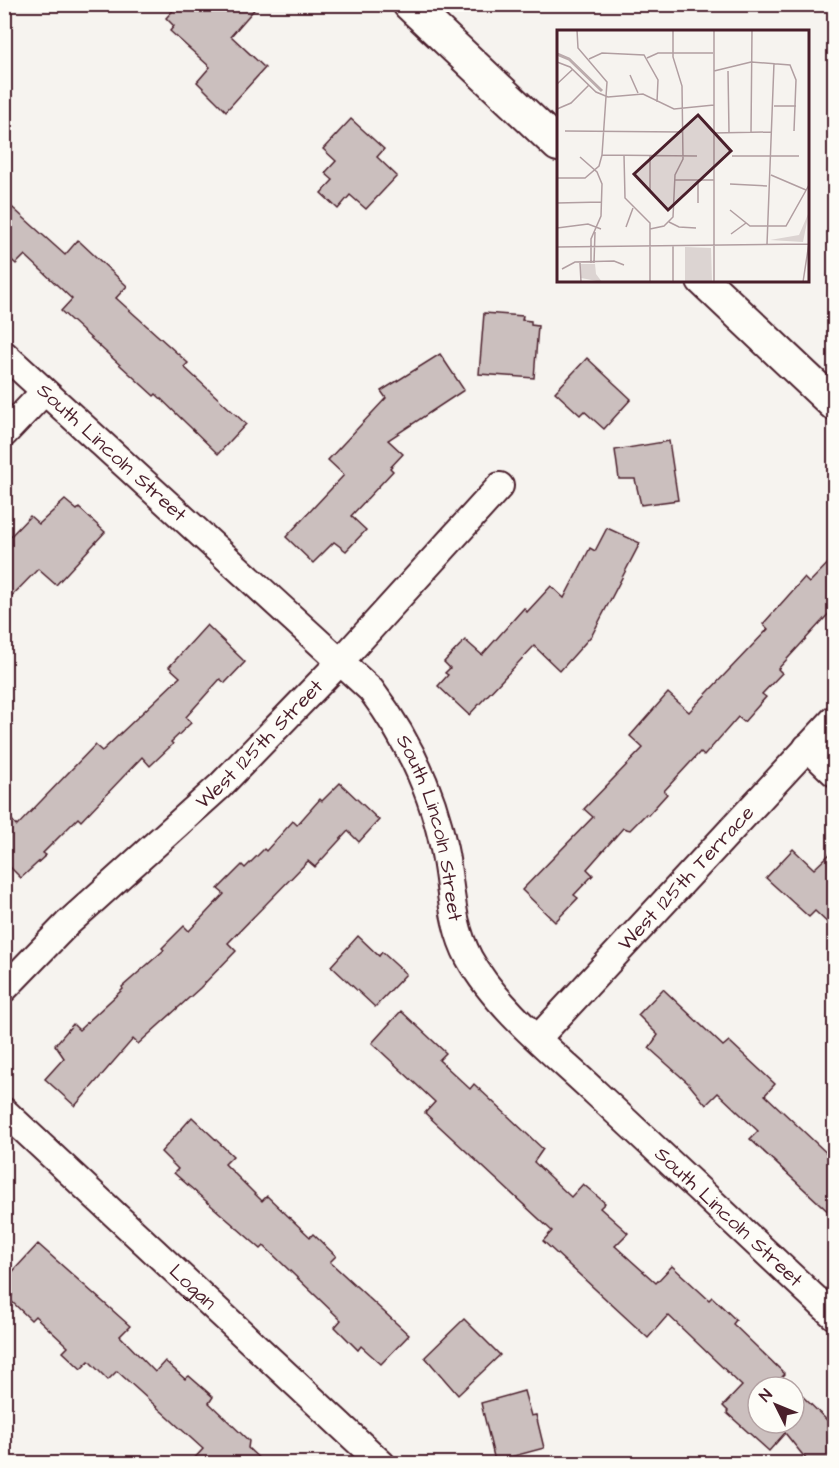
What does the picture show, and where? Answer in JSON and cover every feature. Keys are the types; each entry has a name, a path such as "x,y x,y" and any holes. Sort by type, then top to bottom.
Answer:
{"street":[{"path":"409,5 557,144"},
{"path":"705,282 834,404"},
{"name":"South Lincoln Street","path":"4,354 371,690 393,720 418,765 434,808 445,851 448,891 455,921 469,957 491,990 538,1038 834,1316"},
{"path":"4,434 44,392"},
{"name":"West 125th Street","path":"4,989 68,924 220,786 340,662 500,486"},
{"name":"West 125th Terrace","path":"538,1038 834,718"},
{"path":"807,747 834,773"},
{"name":"Logan","path":"4,1111 382,1464"}],"building":[{"path":"179,4 259,4 231,36 265,68 226,111 197,82 210,67 170,31 174,26 166,18"},
{"path":"351,119 384,149 377,157 397,176 366,209 350,195 338,209 321,193 333,180 325,173 336,161 323,149"},
{"path":"4,200 65,255 78,240 127,286 116,298 188,363 184,367 246,424 218,454 156,394 154,396 61,311 72,299 25,255 16,264 4,253"},
{"path":"484,313 523,316 522,320 531,321 531,325 538,326 534,378 479,374"},
{"path":"440,354 464,390 388,440 403,454 390,468 393,471 351,516 366,530 346,551 334,542 313,563 286,537 344,475 328,460 386,398 381,391"},
{"path":"587,358 631,399 604,429 584,411 580,415 555,392"},
{"path":"669,441 678,500 641,505 635,479 619,479 615,450"},
{"path":"65,500 77,510 79,508 105,532 56,585 38,569 4,604 4,543 30,516 39,524"},
{"path":"607,528 640,543 592,635 560,671 534,646 469,715 438,686 448,675 445,673 450,668 444,662 465,640 482,655 524,608 527,612 551,586 564,598 590,548 595,551"},
{"path":"834,557 834,608 778,669 782,673 762,694 766,697 744,722 738,717 704,756 700,752 664,791 667,794 648,815 646,814 630,830 623,828 587,869 593,875 574,895 578,898 555,922 522,890 593,817 584,809 643,748 630,736 668,693 689,712 768,629 763,624 804,578 809,583"},
{"path":"207,625 245,662 225,683 220,679 186,717 191,723 171,742 173,744 150,766 142,757 81,821 78,818 43,853 46,855 21,878 4,861 4,811 17,826 95,745 102,751 180,677 169,667"},
{"path":"340,783 379,820 359,842 348,831 315,867 308,861 228,943 236,951 200,988 138,1044 133,1039 75,1106 45,1079 64,1058 55,1045 73,1024 79,1030 123,989 122,987 164,950 162,948 184,926 189,931 224,894 218,889 242,865 245,868 264,849 266,851 293,821 297,825 320,799 322,801"},
{"path":"793,849 814,869 834,850 834,929 815,911 809,917 766,878"},
{"path":"358,936 379,956 382,952 406,974 375,1007 331,966"},
{"path":"663,989 723,1046 729,1041 775,1084 765,1095 834,1160 834,1217 750,1139 758,1131 718,1093 706,1105 688,1083 649,1048 658,1035 638,1015"},
{"path":"401,1011 446,1053 439,1060 470,1089 474,1084 543,1149 534,1162 571,1197 583,1184 605,1203 600,1208 628,1233 615,1246 656,1283 672,1266 709,1300 712,1297 736,1320 733,1324 785,1374 746,1375 746,1430 727,1413 728,1411 723,1406 742,1386 668,1315 648,1338 543,1241 552,1231 425,1113 435,1102 372,1043"},
{"path":"192,1117 233,1156 225,1164 262,1201 267,1196 310,1237 313,1234 336,1256 330,1262 409,1335 381,1364 361,1346 358,1350 335,1327 341,1320 264,1246 261,1249 174,1173 178,1169 161,1152"},
{"path":"38,1244 130,1326 120,1336 155,1372 165,1361 185,1379 189,1376 213,1397 209,1403 249,1441 248,1448 265,1464 189,1464 203,1449 117,1371 108,1380 89,1361 81,1369 63,1352 68,1347 35,1316 31,1320 9,1299 12,1295 4,1288 4,1281"},
{"path":"464,1319 500,1355 458,1395 425,1357"},
{"path":"524,1391 531,1416 536,1415 544,1448 495,1461 481,1403"},
{"path":"806,1400 834,1427 834,1464 810,1464 787,1435 806,1435"},
{"path":"751,1435 783,1435 769,1451"}]}
